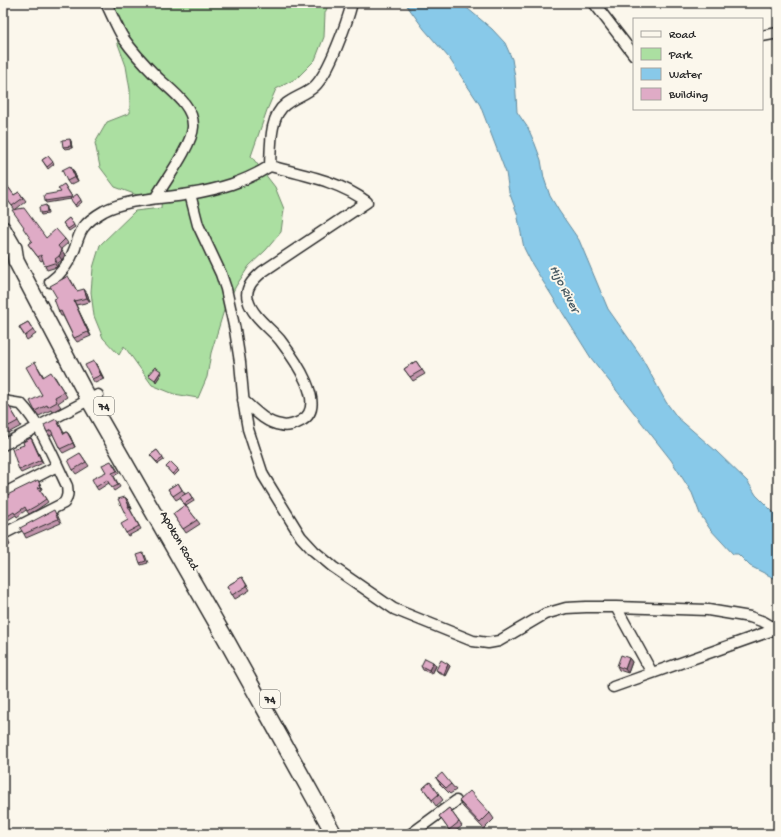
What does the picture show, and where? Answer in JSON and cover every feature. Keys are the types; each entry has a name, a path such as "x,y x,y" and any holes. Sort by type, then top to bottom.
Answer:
{"highway":[{"name":"Apokon Road","path":"3,229 14,248 16,261 345,834"},
{"name":"Apokon Road","path":"94,397 334,834"}],"street":[{"path":"106,3 124,39 182,102 192,116 193,127 190,141 156,197"},
{"path":"270,166 272,136 275,120 279,110 315,86 325,72 340,39 352,3"},
{"path":"594,3 633,54"},
{"path":"763,36 778,33"},
{"path":"50,282 64,269 71,257 83,228 92,219 105,211 130,203 156,197 190,194 240,182 254,176 270,166 304,174 343,187 355,193 367,202 262,272 248,287 248,300 250,306 280,340 302,374 311,394 313,403 308,417 300,422 282,426 272,423 261,416 243,400"},
{"path":"190,194 198,225 221,274 226,289 236,330 243,400 248,429 263,475 301,537 314,551 333,567 394,609 474,641 488,643 499,641 545,614 566,608 616,607 708,610 737,614 764,622 776,629 613,687"},
{"path":"3,445 94,397"},
{"path":"3,400 21,404 38,427 68,492 67,499 64,503 3,534"},
{"path":"3,494 57,466"},
{"path":"616,607 652,673"},
{"path":"411,834 456,801"}],"green space":[{"path":"106,3 329,3 325,13 324,37 315,60 297,78 276,89 251,156 275,187 284,209 281,232 266,250 249,266 225,307 211,353 207,377 198,398 174,394 152,385 124,346 119,355 103,338 94,316 91,292 93,268 100,245 135,211 161,208 162,191 137,195 115,187 100,167 95,143 107,122 130,113 130,90 126,66 118,44 114,19"}],"water":[{"name":"Hijo River","path":"405,3 461,3 492,29 505,43 512,59 515,77 517,112 528,128 535,144 541,160 544,178 550,196 579,240 608,309 639,353 666,402 677,417 716,451 748,482 756,495 778,517 778,580 750,566 738,554 733,554 710,529 700,514 692,493 671,460 591,358 532,264 524,248 517,213 509,192 506,173 480,105 449,58 424,29"}],"building":[{"path":"70,139 71,146 63,147 62,140"},
{"path":"48,156 53,162 47,167 42,160"},
{"path":"70,166 75,177 67,181 62,170"},
{"path":"3,180 14,195 19,192 23,198 12,206 4,195 3,196"},
{"path":"64,184 72,197 45,201 44,195 61,192 58,188"},
{"path":"77,194 81,200 75,205 70,199"},
{"path":"46,205 47,212 40,213 39,207"},
{"path":"24,208 46,238 56,229 65,239 58,246 62,251 55,259 56,261 54,263 45,266 41,255 38,257 28,244 32,241 12,210"},
{"path":"69,218 74,225 68,229 63,223"},
{"path":"68,276 77,291 84,289 87,298 74,301 88,332 74,338 61,311 59,312 54,299 57,298 50,286"},
{"path":"28,322 33,330 25,336 19,327"},
{"path":"94,361 101,375 92,379 85,365"},
{"path":"416,361 422,370 410,377 404,369"},
{"path":"35,362 43,377 51,372 64,392 55,397 57,402 48,407 47,405 35,411 30,401 42,395 26,367"},
{"path":"155,367 161,371 155,380 148,375"},
{"path":"9,406 18,421 5,428 3,426 3,409"},
{"path":"56,419 64,434 67,432 73,443 60,449 51,430 47,432 44,425"},
{"path":"31,438 41,460 19,470 12,449 24,445 23,442"},
{"path":"157,450 163,458 157,462 150,455"},
{"path":"80,453 86,462 73,470 68,460"},
{"path":"111,461 117,471 112,473 118,485 112,488 107,480 96,487 92,479 106,472 102,465"},
{"path":"171,462 178,469 172,474 166,467"},
{"path":"38,480 41,487 38,488 46,499 27,511 25,507 15,514 14,512 3,519 3,497"},
{"path":"178,483 182,490 173,496 168,489"},
{"path":"189,492 192,499 184,504 180,497"},
{"path":"125,497 128,506 139,526 126,533 121,524 128,520 118,499"},
{"path":"185,505 197,520 183,529 173,514"},
{"path":"54,510 58,519 24,534 20,528"},
{"path":"6,536 9,542 3,545 3,537"},
{"path":"143,553 146,561 140,563 137,555"},
{"path":"242,577 247,586 232,595 227,586"},
{"path":"621,655 629,658 625,669 617,666"},
{"path":"425,658 433,662 429,670 421,666"},
{"path":"441,660 448,664 444,674 436,670"},
{"path":"442,773 451,784 446,788 436,778"},
{"path":"430,782 439,794 432,800 423,788"},
{"path":"470,791 490,813 480,823 459,801"},
{"path":"449,808 459,822 449,830 439,816"}]}
